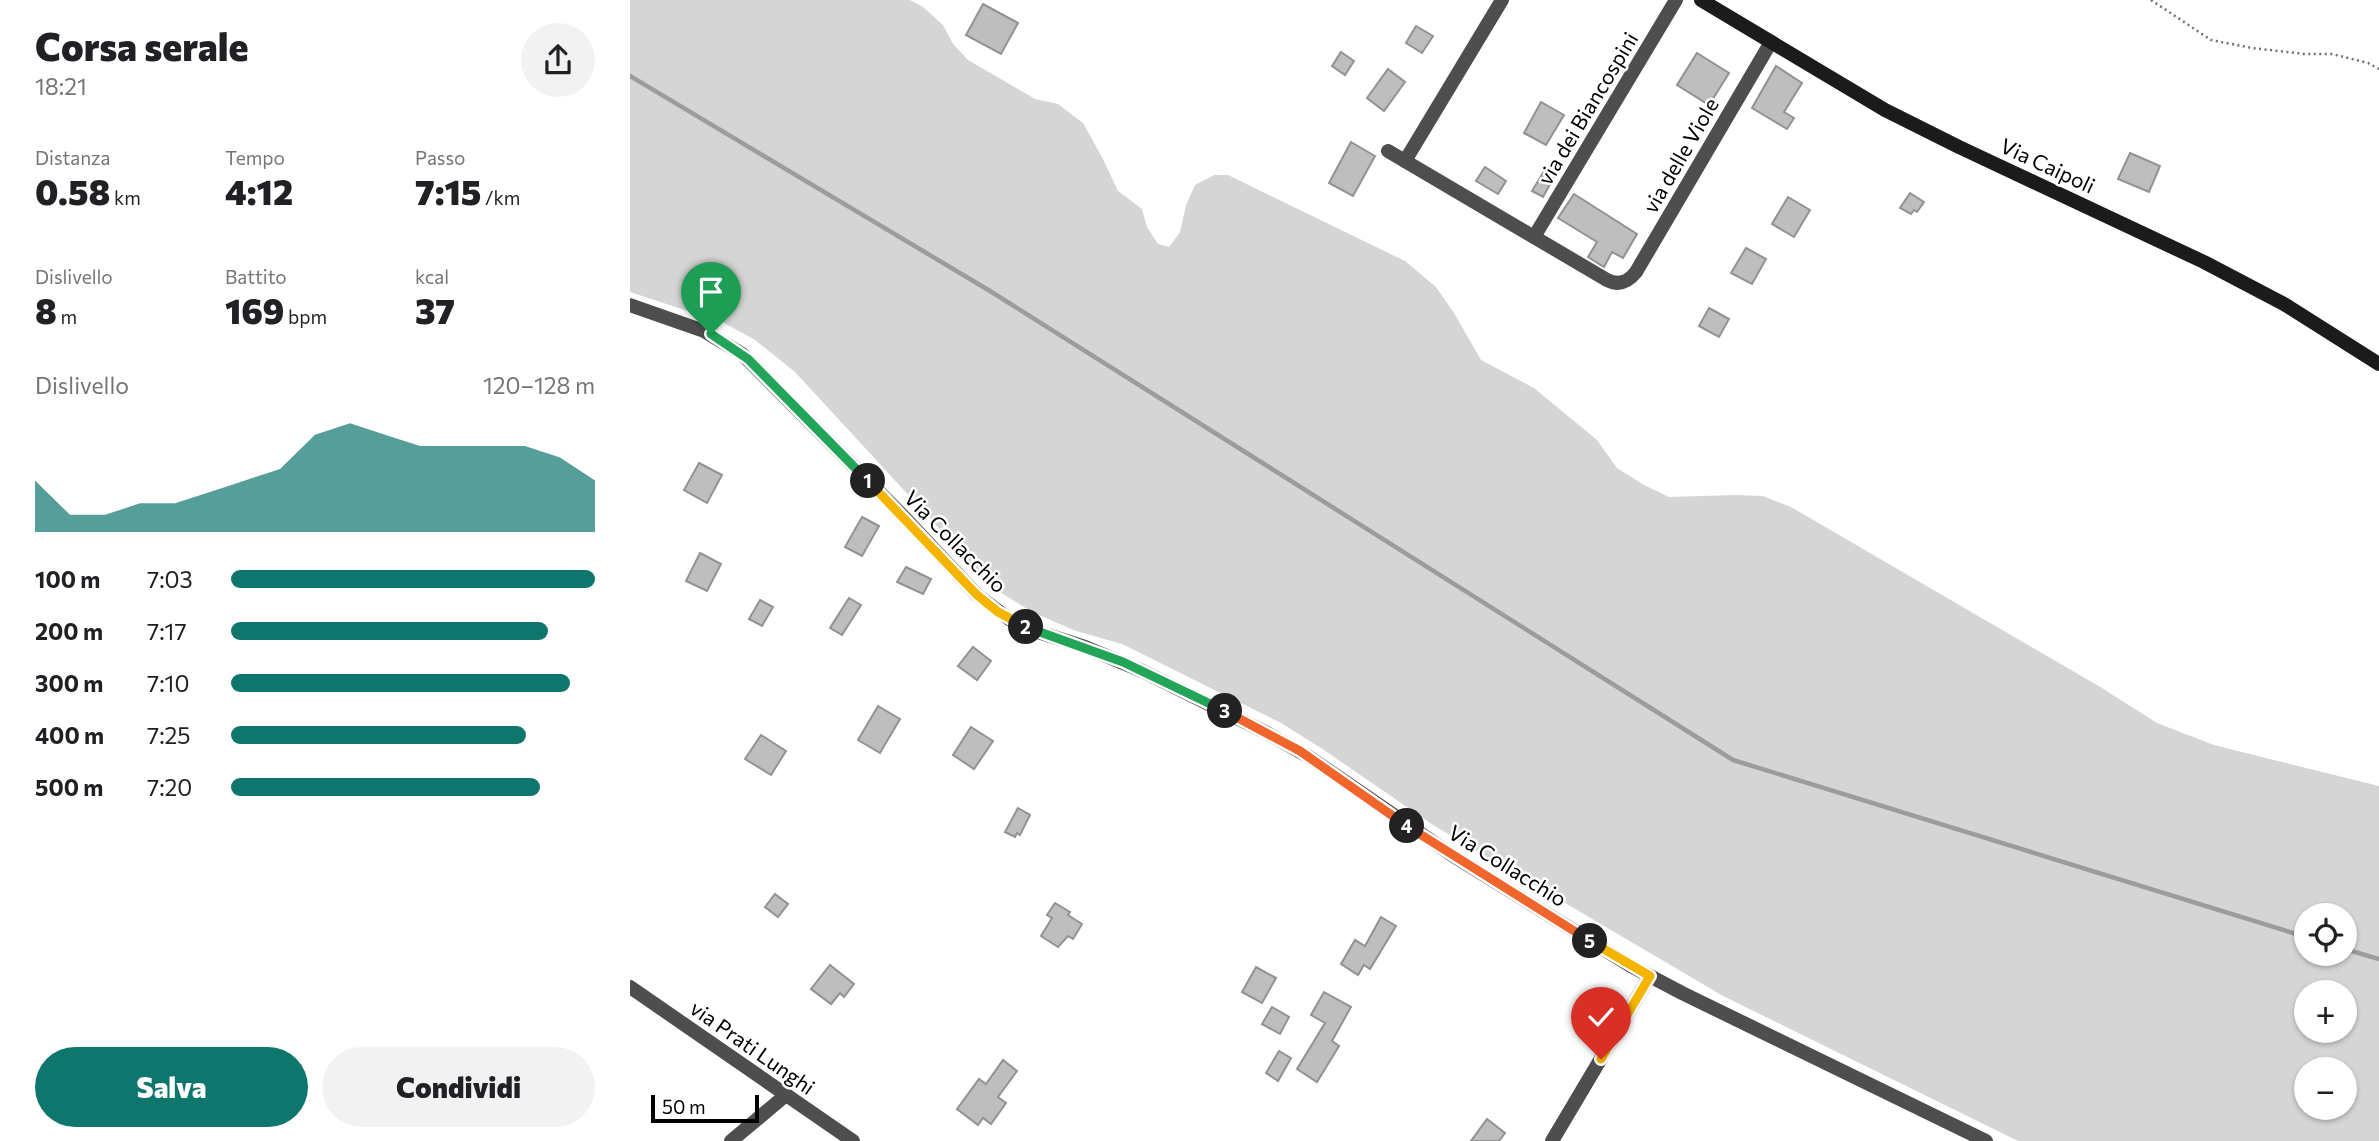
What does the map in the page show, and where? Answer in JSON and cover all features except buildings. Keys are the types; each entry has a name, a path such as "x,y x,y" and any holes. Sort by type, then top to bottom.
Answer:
{"street":[{"path":"1405,162 1502,0"},
{"name":"via dei Biancospini","path":"1534,237 1676,0"},
{"name":"Via Caipoli","path":"1700,0 1921,128 2227,273 2299,313 2379,364"},
{"name":"via delle Viole","path":"1534,237 1607,280 1620,283 1631,278 1771,42"},
{"path":"1388,151 1534,237"},
{"name":"Via Collacchio","path":"630,306 698,328 742,354 903,516 977,595 998,612 1028,628 1085,647 1142,671 1276,737 1452,855 1650,976 1986,1141"},
{"path":"1552,1141 1650,976"},
{"name":"via Prati Lunghi","path":"630,987 853,1141"},
{"path":"731,1141 786,1095"}],"path":[{"path":"2151,0 2211,40 2252,48 2332,54 2379,69"}],"shaded area":[{"path":"630,0 910,0 923,7 943,25 953,44 968,60 1035,99 1058,104 1083,123 1118,191 1142,209 1147,227 1158,244 1169,247 1180,232 1186,205 1195,185 1214,175 1228,175 1405,261 1436,287 1481,360 1534,388 1597,440 1617,468 1644,485 1669,497 1763,496 1791,507 2102,688 2157,723 2214,745 2379,786 2379,1141 2018,1141 1723,996 1433,825 1281,723 1122,644 1076,631 1032,612 995,589 795,372 755,340 724,323 630,292"}],"waterway":[{"path":"630,76 990,291 1733,760 2294,933"},
{"path":"2357,953 2379,959"}],"route":[{"path":"711,334 748,359 977,595 998,612 1042,634 1085,647 1142,671 1276,737 1452,855 1650,976 1601,1059"}]}
